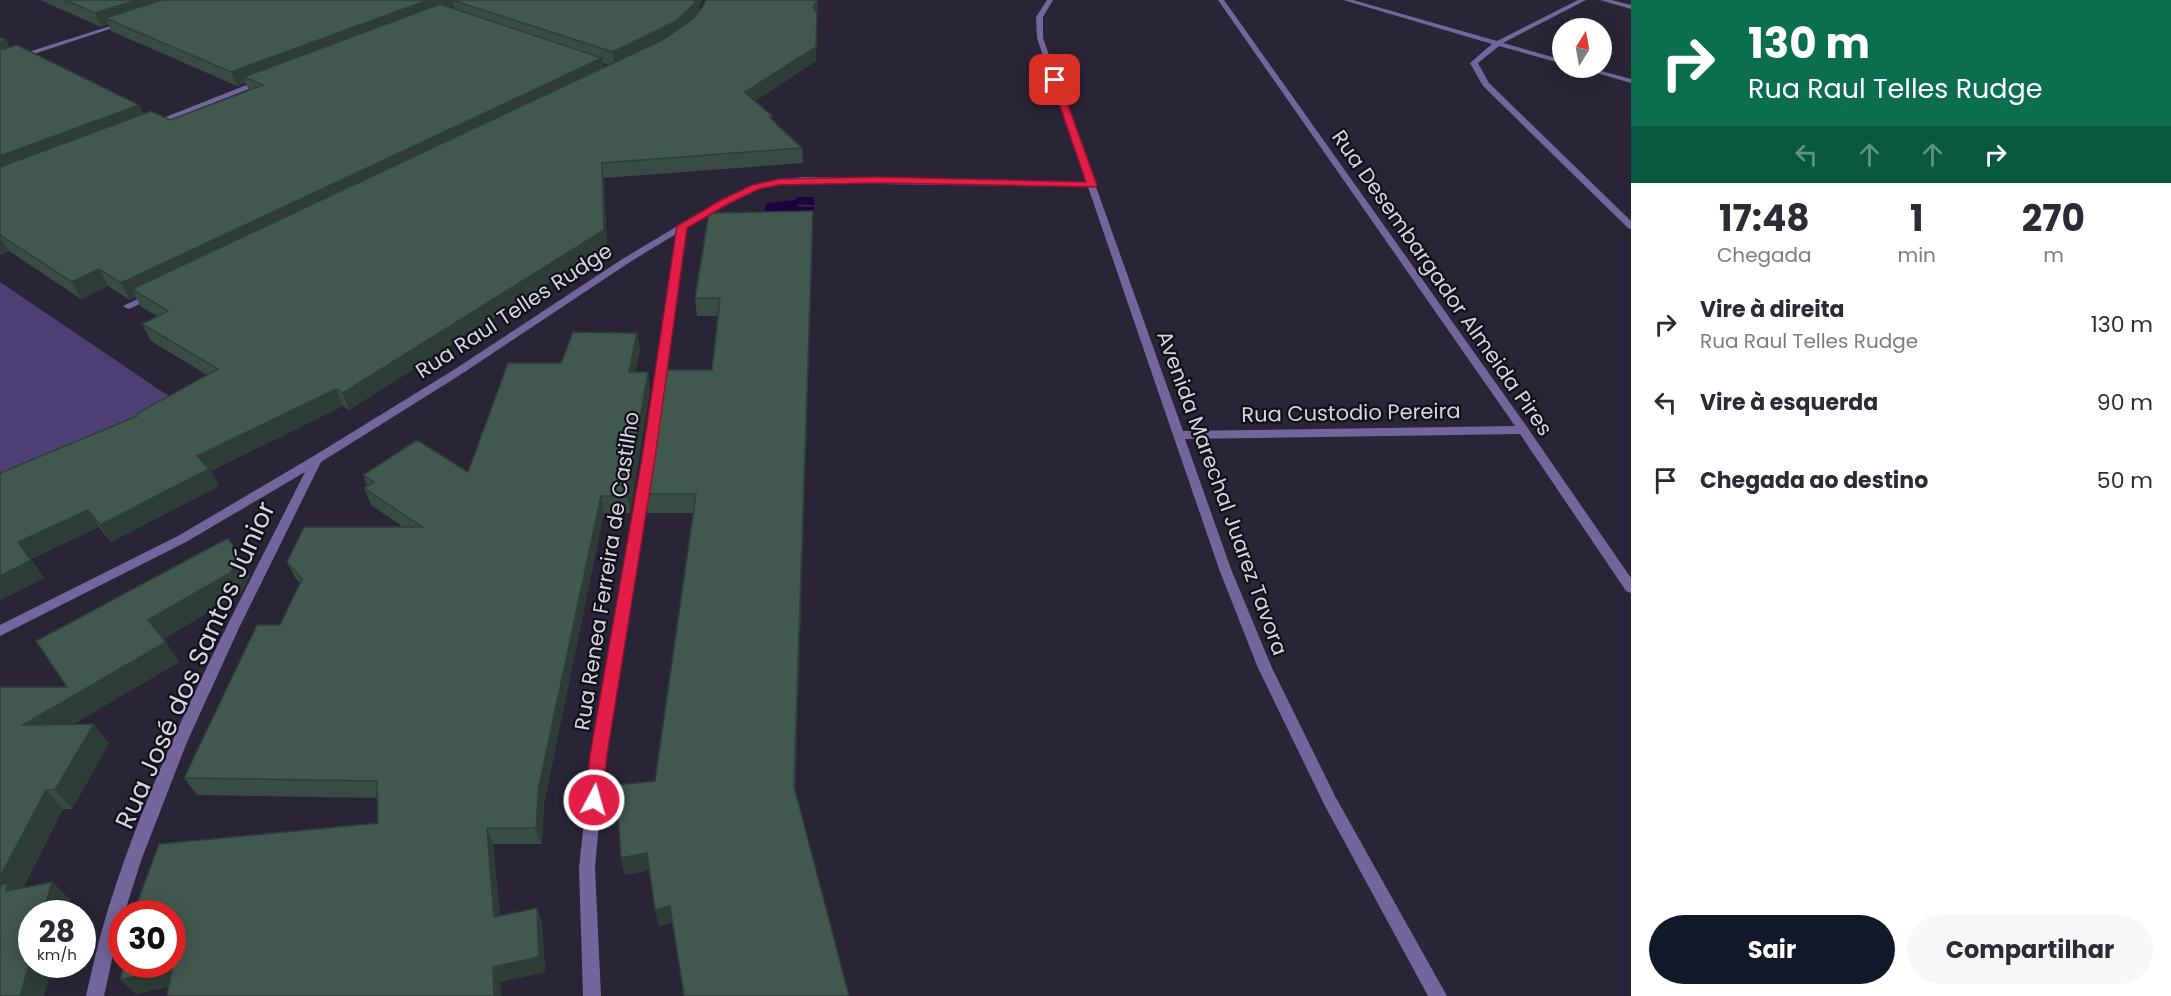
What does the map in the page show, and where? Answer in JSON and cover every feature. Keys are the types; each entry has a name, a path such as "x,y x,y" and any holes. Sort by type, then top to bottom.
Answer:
{"street":[{"name":"Avenida Marechal Juarez Tavora","path":"1050,0 1041,9 1037,21 1040,38 1225,569 1264,668 1330,801 1438,996"},
{"name":"Rua Desembargador Almeida Pires","path":"1221,0 1631,588"},
{"path":"1346,0 1552,59"},
{"path":"1583,0 1497,43 1483,52 1474,63 1486,84 1631,226"},
{"path":"1603,0 1631,7"},
{"path":"0,63 132,21"},
{"path":"1612,76 1631,81"},
{"path":"140,129 267,80"},
{"name":"Rua Raul Telles Rudge","path":"0,631 182,539 316,460 456,373 682,226 756,187 779,182 879,180 1092,185"},
{"name":"Rua Renea Ferreira de Castilho","path":"592,996 587,868 598,755 648,458 682,226"},
{"path":"128,306 160,291"},
{"name":"Rua Custodio Pereira","path":"1178,435 1523,430"},
{"name":"Rua José dos Santos Júnior","path":"95,996 114,917 153,807 200,699 316,460"}],"shaded area":[{"path":"796,197 814,197 814,205 798,204 798,207 814,207 813,223 763,219 766,203 795,200"},
{"path":"0,282 173,399 147,413 0,478"}],"building":[{"path":"65,0 137,0 95,13"},
{"path":"162,0 428,0 231,72 105,18"},
{"path":"452,0 696,0 676,21 613,52"},
{"path":"706,0 818,0 813,7 817,13 816,47 745,92 772,116 769,117 802,148 602,163 604,230 343,393 336,389 197,456 209,469 100,525 88,510 18,542 31,560 0,576 0,473 137,416 136,414 218,369 142,324 168,311 132,289 662,40 693,19"},
{"path":"440,4 602,58 121,283 99,269 72,282 0,235 0,167 151,111 170,120 263,85 244,77"},
{"path":"17,45 139,105 0,156 0,50"},
{"path":"813,211 794,786 849,996 684,996 670,906 655,910 647,853 621,858 616,785 655,781 696,494 644,494 664,370 712,370 720,298 695,298 709,213"},
{"path":"573,332 637,333 629,372 648,372 627,496 601,496 539,786 536,828 487,828 494,917 537,908 539,957 493,967 494,996 167,996 170,978 186,978 186,900 138,900 159,844 378,823 377,781 184,778 257,625 280,625 302,579 287,562 304,527 422,527 364,488 374,482 363,475 417,440 468,472 508,363 561,363"},
{"path":"228,538 239,556 230,573 148,620 166,642 23,725 94,724 55,790 46,790 0,877 0,687 67,687 36,641"},
{"path":"52,882 47,900 18,900 18,978 25,978 20,996 0,996 0,885 8,883 6,891"}],"route":[{"path":"594,800 598,755 648,458 682,226 756,187 779,182 879,180 1092,185 1055,80"}]}
